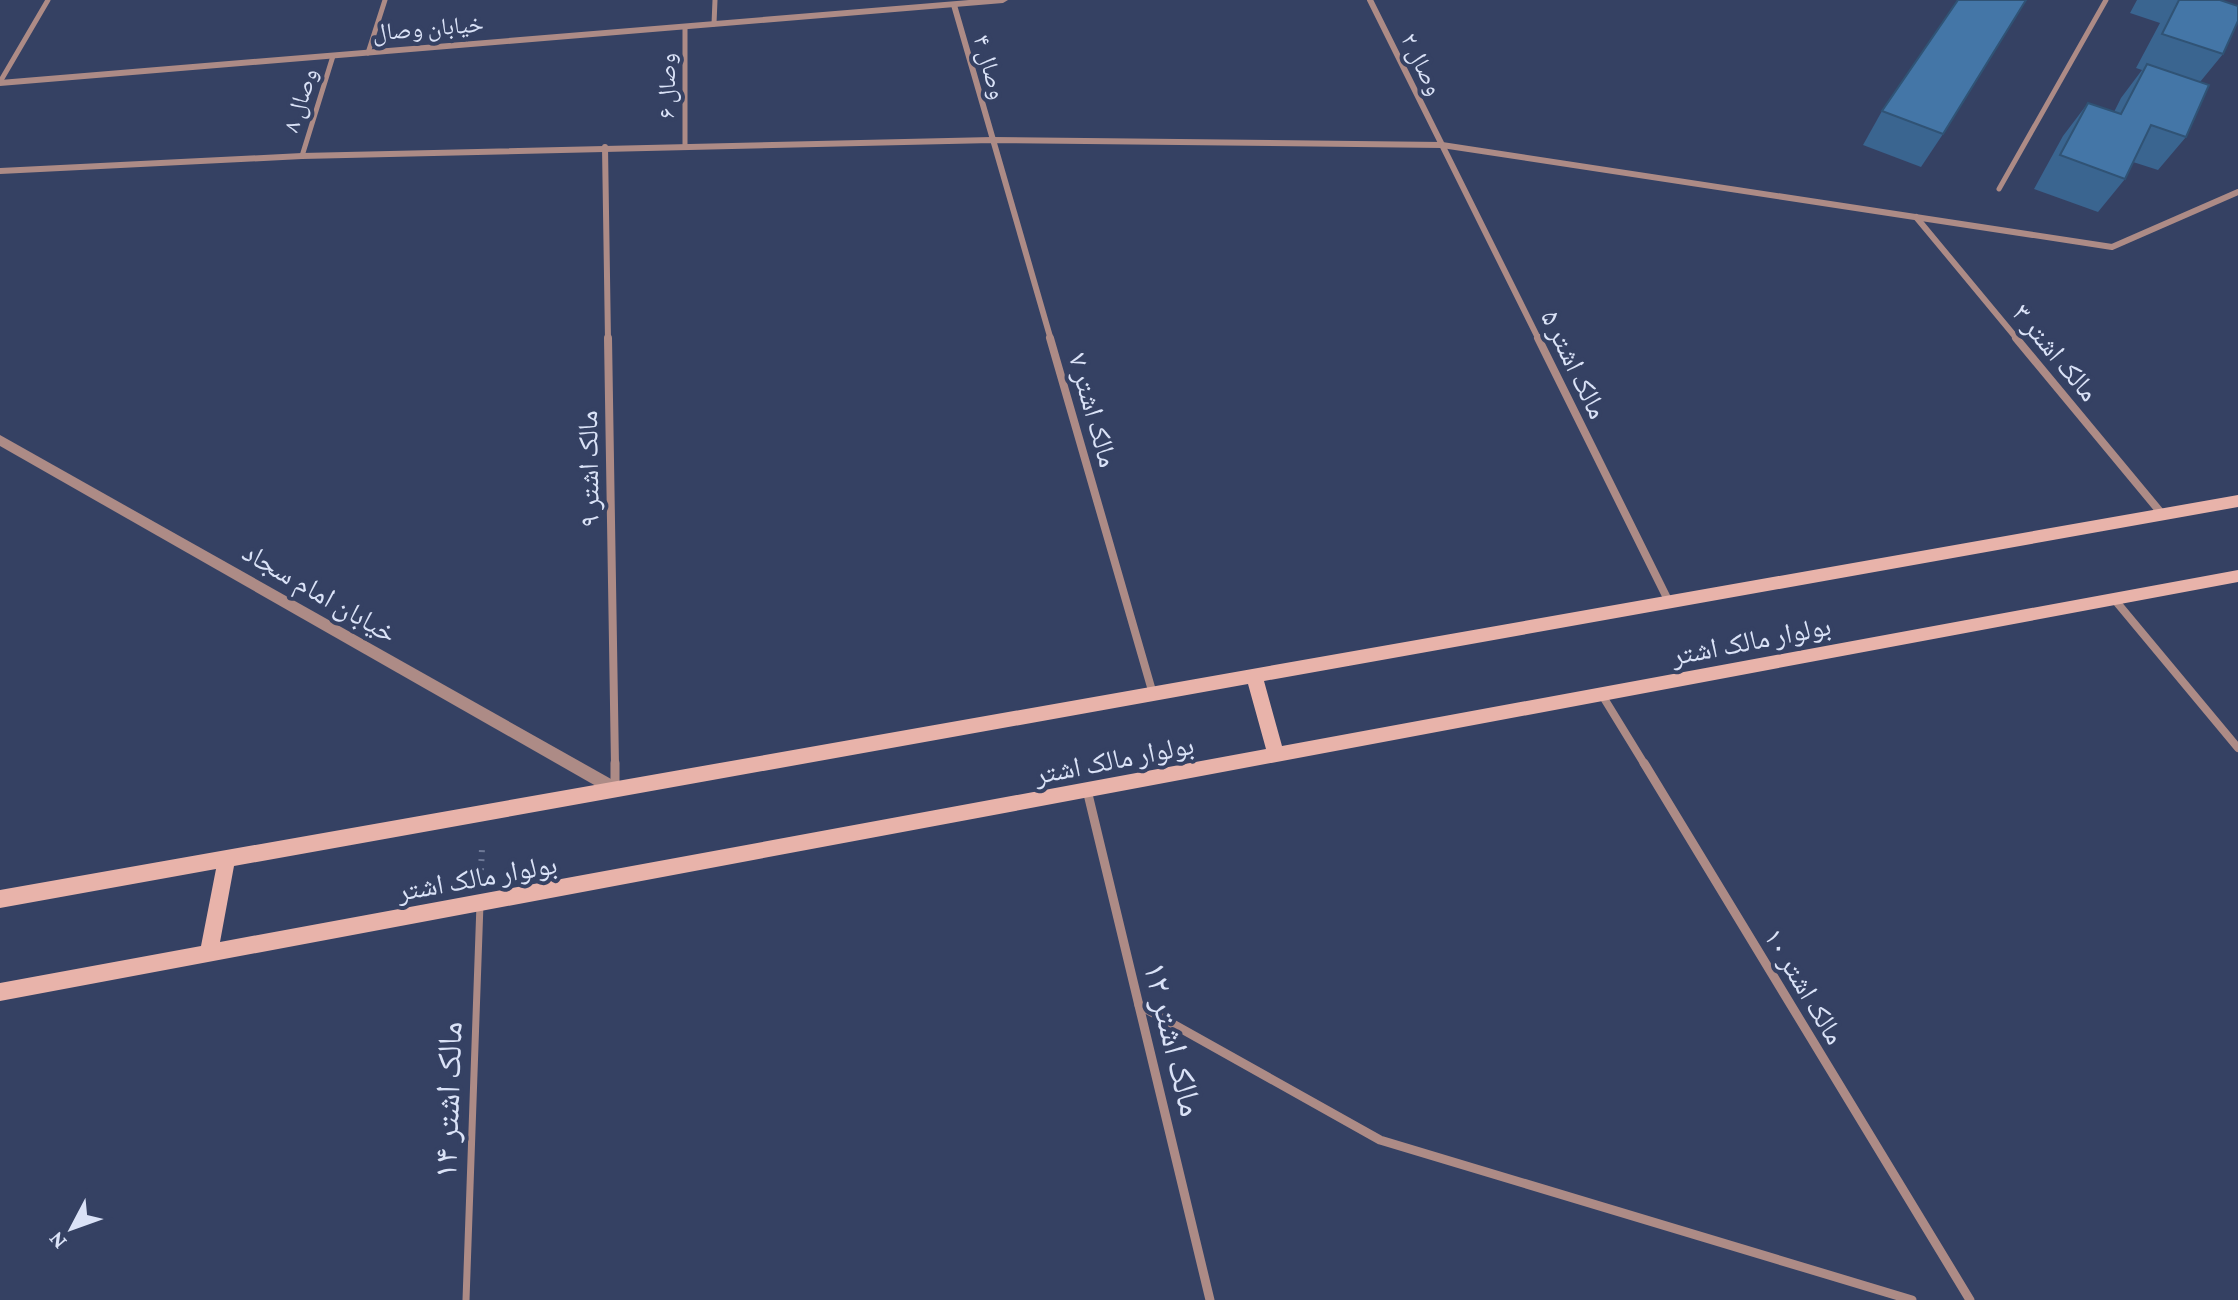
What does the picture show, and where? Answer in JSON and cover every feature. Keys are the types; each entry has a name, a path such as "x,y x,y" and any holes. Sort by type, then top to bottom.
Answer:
{"main road":[{"name":"بولوار مالک اشتر","path":"0,899 2238,501"},
{"name":"بولوار مالک اشتر","path":"0,992 2238,576"},
{"path":"1254,676 1276,755"},
{"path":"209,953 227,858"}],"street":[{"name":"خیابان وصال","path":"0,83 1003,0"},
{"name":"وصال ۲","path":"1370,0 1442,145"},
{"name":"وصال ۴","path":"954,5 992,140"},
{"path":"0,171 302,156 685,145 992,140 1442,145 2112,247 2238,192"},
{"name":"مالک اشتر ۷","path":"992,140 1153,694"},
{"name":"مالک اشتر ۵","path":"1442,145 1669,602"},
{"name":"مالک اشتر ۹","path":"605,147 615,789"},
{"name":"مالک اشتر ۳","path":"1916,217 2162,514"},
{"name":"خیابان امام سجاد","path":"0,440 615,789"},
{"path":"2114,599 2238,748"},
{"name":"مالک اشتر ۱۰","path":"1602,695 1970,1300"},
{"name":"مالک اشتر ۱۲","path":"1087,790 1210,1300"},
{"path":"1139,1005 1380,1140 1912,1300"}],"lane":[{"path":"0,83 48,0"},
{"path":"368,53 385,0"},
{"path":"714,24 715,0"},
{"path":"1999,189 2106,0"},
{"name":"وصال ۶","path":"685,27 685,145"},
{"name":"وصال ۸","path":"302,156 333,56"},
{"name":"مالک اشتر ۱۴","path":"466,1300 480,903"}],"path":[{"path":"480,903 484,813"}],"building":[{"path":"1958,0 2026,0 1943,134 1882,111"},
{"path":"2179,0 2220,0 2238,6 2238,21 2223,54 2162,34"},
{"path":"2147,64 2209,85 2186,137 2151,125 2125,179 2060,155 2088,103 2121,114"}]}
